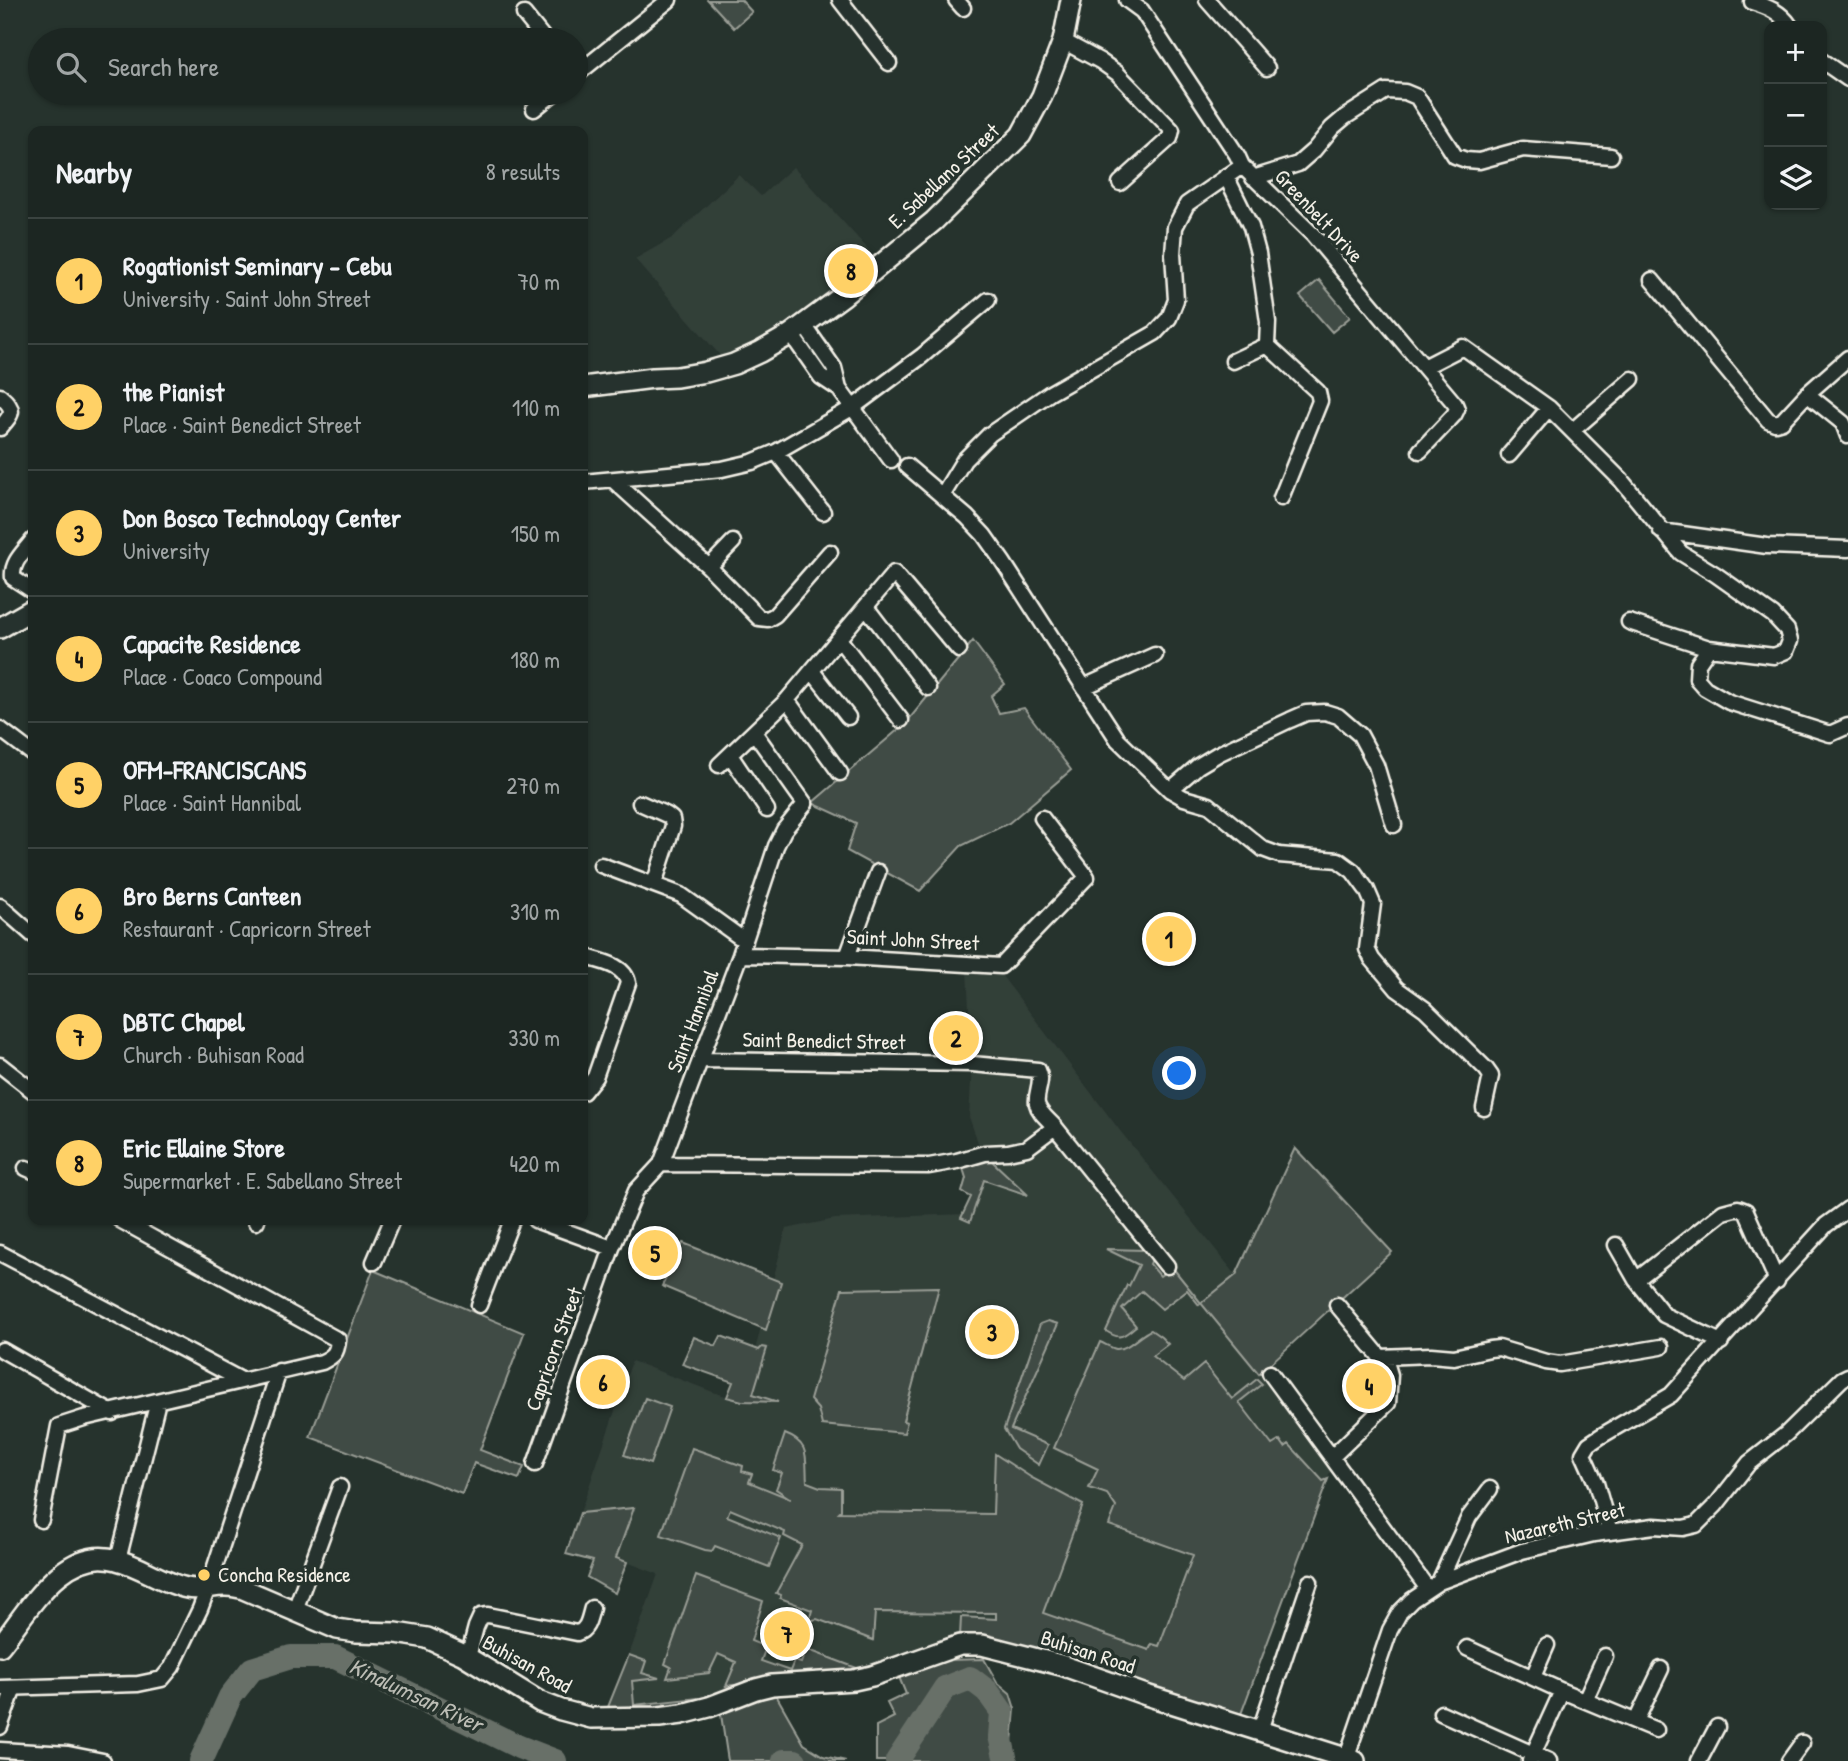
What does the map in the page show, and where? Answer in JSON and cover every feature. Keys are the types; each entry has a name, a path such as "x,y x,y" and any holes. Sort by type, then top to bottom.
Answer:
{"street":[{"path":"588,65 669,0"},
{"path":"840,0 889,63"},
{"name":"E. Sabellano Street","path":"588,386 706,372 734,364 760,352 797,329 934,221 1021,135 1042,96 1063,41 1071,0"},
{"name":"Greenbelt Drive","path":"1127,0 1142,12 1242,166 1313,235 1455,404 1457,410 1420,451"},
{"path":"1207,0 1267,68"},
{"path":"1752,2 1776,11 1787,21"},
{"path":"524,14 535,28"},
{"path":"1063,41 1116,73 1172,130 1170,138 1120,183"},
{"path":"1827,64 1848,79"},
{"path":"1253,177 1298,164 1345,117 1386,91 1405,92 1417,97 1455,156 1466,160 1479,161 1523,149 1611,156"},
{"path":"534,109 539,105"},
{"path":"942,496 964,460 990,434 1050,393 1154,333 1169,318 1176,300 1173,254 1175,227 1186,204 1242,166"},
{"path":"1226,176 1251,227 1258,253 1268,322 1267,345 1308,382 1318,393 1320,401 1281,498"},
{"path":"1652,280 1768,420 1775,423 1782,421 1807,394 1848,358"},
{"path":"588,482 722,469 752,462 776,452 852,408 922,356 989,300"},
{"path":"797,329 821,377 839,389 891,460"},
{"path":"1233,361 1267,345"},
{"path":"1424,367 1463,347 1549,408 1621,481 1681,553 1773,615 1787,629 1790,640 1786,651 1774,656 1709,648 1629,622"},
{"path":"1572,431 1632,379"},
{"path":"1807,394 1846,426"},
{"path":"0,396 12,409 0,428"},
{"path":"1509,455 1549,408"},
{"path":"776,452 823,512"},
{"path":"907,466 967,517 984,536 1118,740 1170,790 1209,805 1263,849 1279,855 1338,860 1353,871 1367,890 1373,904 1367,949 1372,960 1397,989 1425,1009 1486,1069 1491,1076 1484,1108"},
{"path":"613,480 709,567 759,618 768,619 775,615 830,552"},
{"path":"1661,531 1768,546 1848,549"},
{"path":"709,567 733,542"},
{"path":"28,546 12,570 13,578 28,588"},
{"path":"719,765 787,700 894,573 959,650"},
{"path":"866,607 928,688"},
{"path":"0,628 28,612"},
{"path":"839,639 901,720"},
{"path":"1709,648 1698,664 1697,679 1704,688 1729,702 1830,734 1848,726"},
{"path":"1084,687 1155,655"},
{"path":"812,671 848,717"},
{"path":"787,700 840,773"},
{"path":"1170,790 1198,766 1218,754 1307,713 1330,713 1338,716 1360,735 1376,765 1394,825"},
{"path":"0,729 28,750"},
{"name":"Saint Hannibal","path":"612,1248 636,1191 661,1164 743,948 776,846 784,830 805,804 754,732"},
{"path":"730,755 767,810"},
{"path":"640,803 672,819 673,826 654,884"},
{"name":"Saint John Street","path":"743,948 1001,967 1087,877 1042,818"},
{"path":"601,865 681,895 704,910 743,948"},
{"path":"847,957 878,872"},
{"path":"0,906 28,931"},
{"path":"588,958 621,970 627,975 628,982 595,1077 588,1086"},
{"name":"Saint Benedict Street","path":"702,1060 972,1065 1038,1070 1041,1077 1037,1103 1041,1113 1167,1266"},
{"path":"0,1065 28,1087"},
{"path":"661,1164 929,1166 985,1153 1027,1148 1055,1127"},
{"path":"1636,1280 1723,1212 1738,1208 1746,1211 1777,1281"},
{"path":"1609,1532 1596,1483 1583,1454 1585,1449 1601,1436 1671,1395 1826,1225 1848,1209"},
{"path":"40,1520 59,1426 322,1362 337,1352 338,1340 129,1225"},
{"path":"374,1262 390,1225"},
{"path":"479,1305 510,1225"},
{"path":"549,1225 612,1248"},
{"path":"1616,1245 1636,1280 1664,1315 1721,1342"},
{"name":"Capricorn Street","path":"535,1464 612,1248"},
{"path":"0,1253 241,1380"},
{"path":"1332,1457 1388,1403 1390,1375 1387,1365 1337,1305"},
{"path":"1380,1357 1454,1357 1495,1348 1560,1364 1661,1347"},
{"path":"2,1350 112,1413"},
{"path":"0,1727 7,1688 138,1684 162,1679 172,1667 208,1588 279,1371"},
{"path":"1270,1373 1332,1457 1434,1585 1469,1517 1490,1489"},
{"name":"Nazareth Street","path":"1351,1760 1390,1630 1406,1606 1434,1585 1522,1551 1594,1534 1654,1526 1683,1528 1696,1525 1749,1463 1786,1434 1848,1376"},
{"path":"118,1560 158,1401"},
{"path":"295,1610 340,1487"},
{"name":"Buhisan Road","path":"0,1646 44,1589 60,1573 89,1558 102,1557 118,1560 189,1589 226,1586 241,1588 337,1629 427,1638 468,1657 540,1702 591,1718 659,1717 709,1707 772,1685 854,1680 960,1645 982,1645 1062,1665 1146,1695 1351,1760"},
{"path":"1259,1730 1310,1583"},
{"path":"468,1657 481,1616 488,1615 577,1633 586,1628 592,1608"},
{"path":"1533,1677 1547,1645"},
{"path":"1467,1647 1656,1730"},
{"path":"1585,1700 1605,1656"},
{"path":"1636,1721 1661,1669"},
{"path":"1532,1758 1562,1691"},
{"path":"1441,1713 1532,1758 1549,1761"},
{"path":"1699,1761 1717,1727"},
{"path":"1789,1761 1802,1743"},
{"path":"0,1750 68,1754 103,1761"}],"shaded area":[{"path":"708,0 741,0 752,12 734,28"},
{"path":"793,167 877,259 788,327 725,361 635,259 672,238 739,175 761,196"},
{"path":"1319,280 1350,317 1332,332 1300,296"},
{"path":"973,641 1005,684 991,696 999,713 1024,708 1071,770 1009,823 961,846 920,891 847,851 856,823 812,803 906,723"},
{"path":"967,971 999,972 1121,1132 1236,1275 1201,1303 1334,1462 1281,1598 1241,1714 960,1637 880,1668 660,1709 606,1712 658,1574 616,1558 566,1554 632,1361 742,1401 786,1229 835,1219 965,1214 985,1153 980,1148 969,1117 972,1064"},
{"path":"1295,1148 1392,1252 1259,1374 1201,1303 1236,1275"},
{"path":"987,1154 1028,1195 984,1180 970,1222 961,1218 971,1197 962,1192 966,1178 961,1162"},
{"path":"683,1243 781,1282 766,1330 662,1286"},
{"path":"1106,1249 1145,1250 1152,1259 1150,1264 1160,1276 1172,1267 1201,1303 1199,1305 1187,1290 1162,1309 1142,1291 1122,1309 1136,1326 1122,1336 1111,1334 1106,1331 1139,1265"},
{"path":"373,1270 524,1333 480,1450 524,1467 519,1479 474,1463 462,1494 310,1437"},
{"path":"939,1287 903,1421 907,1422 904,1433 822,1425 818,1409 810,1400 842,1289"},
{"path":"1048,1321 1058,1324 1011,1429 1048,1445 1039,1465 1016,1449 1004,1429 1040,1324"},
{"path":"1151,1330 1168,1344 1152,1356 1184,1381 1204,1364 1232,1399 1257,1379 1262,1384 1239,1402 1272,1445 1280,1440 1285,1447 1289,1444 1323,1481 1328,1479 1241,1714 960,1637 961,1617 996,1619 996,1613 875,1612 873,1640 817,1619 809,1621 812,1610 780,1598 781,1595 776,1593 802,1545 784,1536 785,1532 730,1509 727,1516 781,1538 769,1567 715,1546 712,1551 705,1550 661,1535 692,1448 743,1466 742,1471 752,1474 749,1482 791,1499 776,1489 782,1473 773,1470 785,1434 803,1447 807,1482 820,1487 841,1488 839,1512 993,1514 995,1454 1032,1478 1083,1505 1043,1613 1149,1650 1152,1644 1159,1646 1193,1555 1109,1525 1116,1507 1107,1494 1089,1488 1098,1469 1054,1448 1100,1342 1120,1349"},
{"path":"721,1336 759,1350 762,1347 767,1348 753,1394 778,1402 742,1401 727,1397 733,1382 682,1364 694,1337 716,1346"},
{"path":"645,1398 670,1407 650,1464 624,1455"},
{"path":"634,1508 616,1558 627,1562 615,1593 587,1577 593,1561 566,1554 580,1513"},
{"path":"696,1576 763,1601 751,1641 766,1647 761,1661 790,1671 794,1661 801,1663 806,1649 862,1670 726,1686 736,1662 718,1654 709,1673 667,1678 671,1667 665,1664"},
{"path":"629,1655 646,1661 642,1673 659,1678 632,1681 634,1705 698,1700 660,1709 606,1712"},
{"path":"984,1659 997,1682 1010,1693 1015,1709 1011,1753 1007,1761 876,1761 876,1726 894,1717 887,1703 906,1694 899,1677 948,1660"},
{"path":"776,1695 804,1744 823,1756 846,1761 728,1761 720,1708"}],"waterway":[{"name":"Kinalumsan River","path":"201,1761 230,1697 252,1669 291,1657 335,1657 519,1747 555,1761"},
{"name":"Kinalumsan River","path":"897,1761 945,1688 970,1678 987,1691 1002,1712 1000,1736 1006,1761"},
{"name":"Kinalumsan River","path":"784,1761 795,1761"}],"place":[{"name":"Eric Ellaine Store","path":"851,271"},
{"name":"Rogationist Seminary - Cebu","path":"1169,939"},
{"name":"the Pianist","path":"956,1038"},
{"name":"OFM-FRANCISCANS","path":"655,1253"},
{"name":"Don Bosco Technology Center","path":"992,1332"},
{"name":"Bro Berns Canteen","path":"603,1382"},
{"name":"Capacite Residence","path":"1369,1386"},
{"name":"Concha Residence","path":"204,1575"},
{"name":"DBTC Chapel","path":"787,1634"}]}
